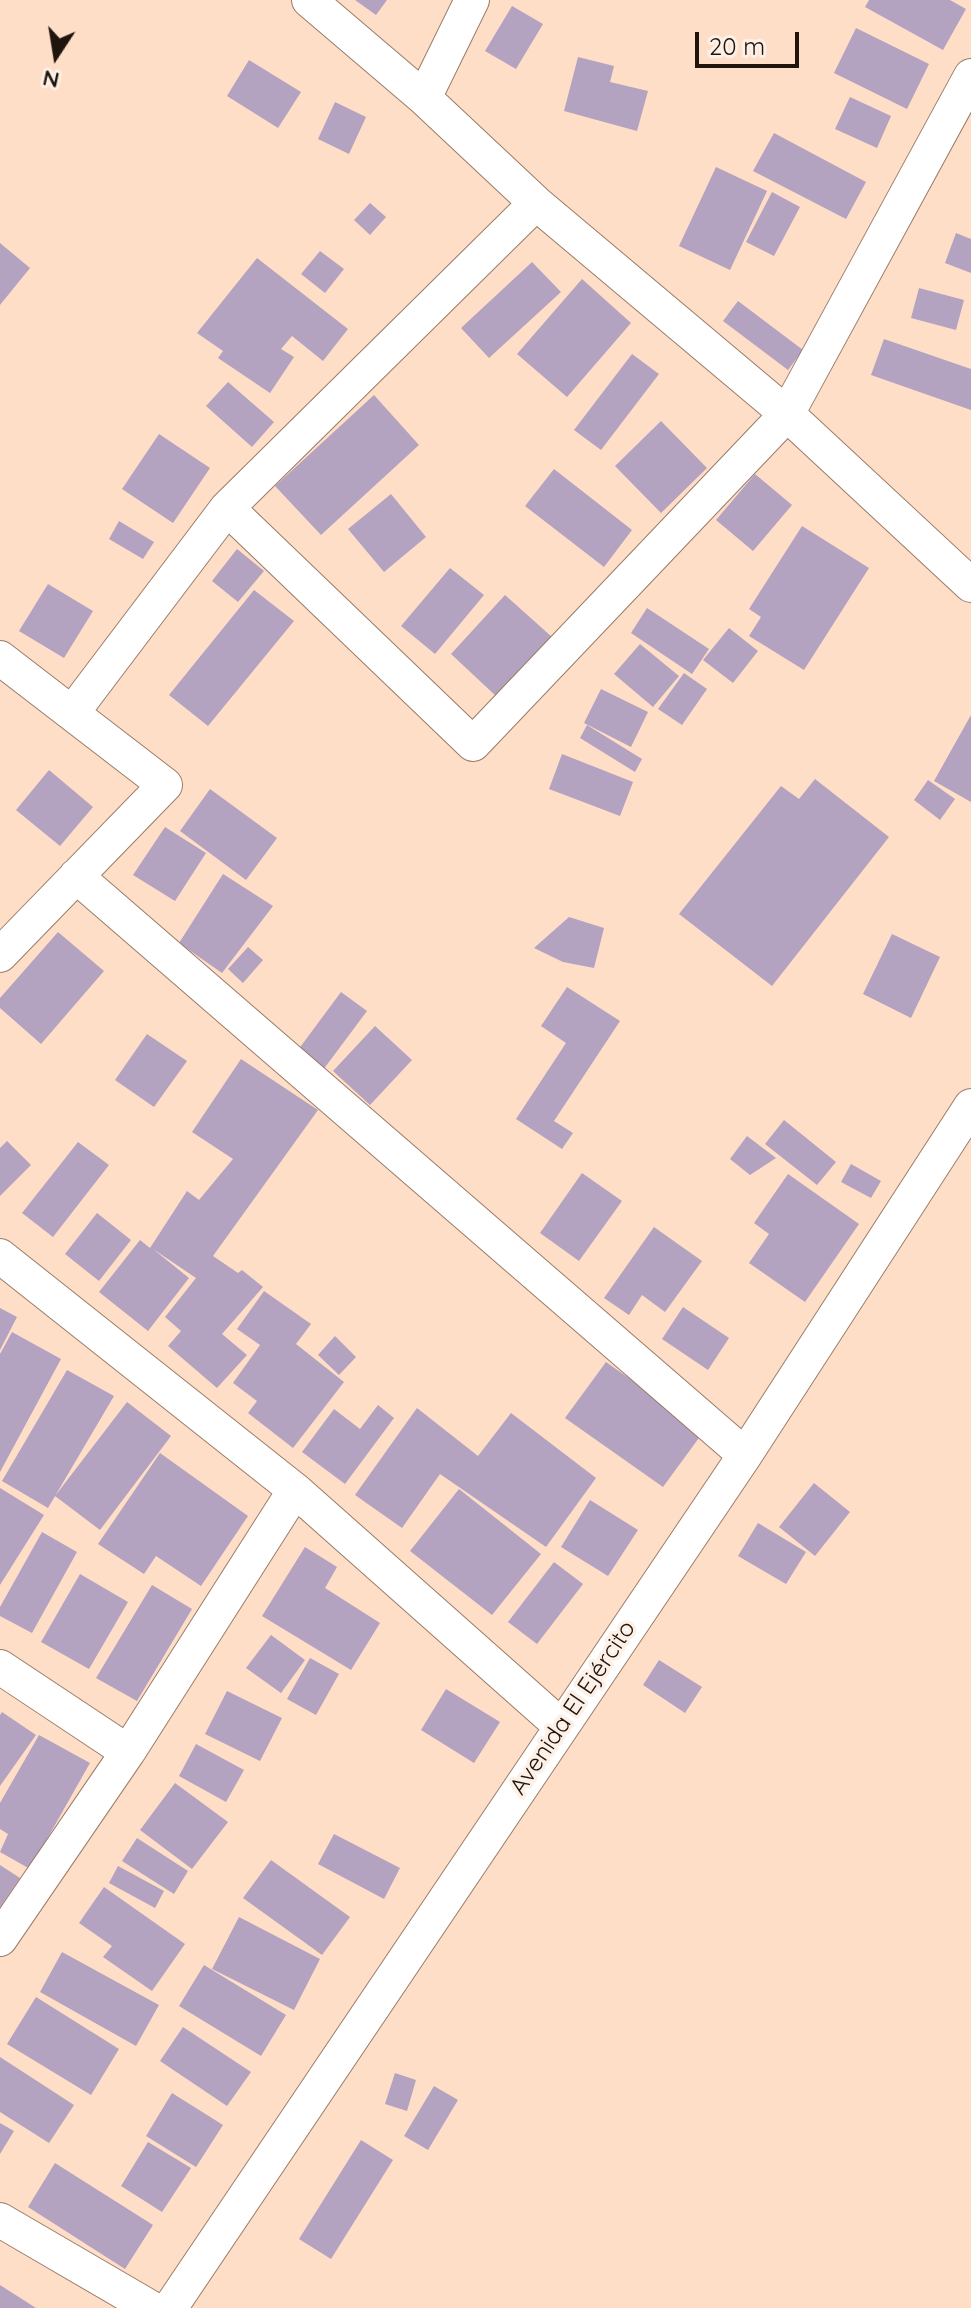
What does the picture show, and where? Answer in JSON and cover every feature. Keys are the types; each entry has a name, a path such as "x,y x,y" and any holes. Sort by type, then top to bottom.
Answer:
{"street":[{"path":"309,0 424,98 536,203 787,414 971,585"},
{"path":"424,98 472,0"},
{"path":"227,508 473,744 787,414 971,76"},
{"path":"72,713 227,508 536,203"},
{"path":"0,658 165,785 0,955"},
{"path":"76,876 745,1455"},
{"name":"Avenida El Ejército","path":"170,2308 745,1455 971,1106"},
{"path":"904,1211 971,1145"},
{"path":"0,1256 295,1490 561,1726"},
{"path":"0,1939 128,1752 295,1490"},
{"path":"0,1667 128,1752"},
{"path":"0,2220 151,2308"}],"building":[{"path":"355,0 387,0 376,15"},
{"path":"869,0 950,0 966,9 943,50 865,7"},
{"path":"512,6 543,24 516,69 485,51"},
{"path":"856,28 929,64 907,109 834,73"},
{"path":"578,57 614,66 610,82 648,91 637,131 564,111"},
{"path":"249,60 301,92 278,128 227,96"},
{"path":"850,97 891,116 877,148 835,129"},
{"path":"335,102 366,117 349,154 318,139"},
{"path":"774,133 866,182 846,219 753,171"},
{"path":"716,167 767,191 730,270 679,246"},
{"path":"772,192 800,207 774,256 746,242"},
{"path":"370,203 386,217 370,235 354,220"},
{"path":"956,233 971,239 971,273 945,263"},
{"path":"0,243 30,268 0,305"},
{"path":"320,251 344,269 325,293 301,274"},
{"path":"257,258 348,329 323,361 292,336 281,349 294,357 270,393 218,358 223,351 197,333"},
{"path":"532,262 561,292 489,358 461,328"},
{"path":"582,279 631,323 567,397 517,354"},
{"path":"919,288 964,300 956,330 911,318"},
{"path":"738,301 803,350 788,370 723,321"},
{"path":"884,339 971,369 971,410 871,375"},
{"path":"632,354 659,374 601,450 574,430"},
{"path":"228,382 274,422 252,447 206,406"},
{"path":"374,395 419,445 321,535 275,486"},
{"path":"661,421 707,468 661,513 615,466"},
{"path":"159,434 210,468 173,523 122,489"},
{"path":"554,469 632,530 604,567 525,506"},
{"path":"755,474 792,505 753,551 716,520"},
{"path":"391,494 426,537 384,572 348,529"},
{"path":"119,521 154,542 143,559 109,539"},
{"path":"802,526 869,568 804,670 749,636 761,617 749,609"},
{"path":"237,549 264,571 238,602 212,581"},
{"path":"450,568 484,595 435,654 401,626"},
{"path":"48,584 93,611 64,658 19,631"},
{"path":"254,590 294,621 208,726 169,695"},
{"path":"505,595 552,637 497,697 451,654"},
{"path":"647,608 709,649 692,674 631,633"},
{"path":"729,628 758,651 733,683 703,660"},
{"path":"640,644 679,676 653,707 614,674"},
{"path":"684,673 707,689 682,725 658,709"},
{"path":"601,689 648,712 631,747 584,723"},
{"path":"971,715 971,802 934,781"},
{"path":"587,725 642,759 635,772 580,738"},
{"path":"562,754 633,782 620,816 549,789"},
{"path":"49,770 93,807 60,846 16,810"},
{"path":"815,779 889,837 772,986 679,914 781,786 799,799"},
{"path":"928,780 955,799 940,820 914,800"},
{"path":"210,789 277,838 246,880 180,831"},
{"path":"165,827 206,853 175,901 133,875"},
{"path":"223,874 273,906 222,973 179,943"},
{"path":"569,917 604,928 594,968 563,962 534,948"},
{"path":"58,932 104,971 41,1044 0,1008 0,998"},
{"path":"892,934 940,957 911,1018 863,994"},
{"path":"248,947 263,960 243,983 228,969"},
{"path":"567,987 620,1021 554,1121 573,1133 562,1149 516,1119 566,1043 541,1026"},
{"path":"341,992 367,1011 323,1070 298,1050"},
{"path":"375,1026 412,1060 370,1105 333,1071"},
{"path":"147,1034 187,1061 154,1107 115,1080"},
{"path":"241,1059 318,1110 213,1256 238,1273 242,1270 263,1287 222,1334 247,1355 217,1388 168,1346 181,1331 165,1317 196,1278 153,1249 189,1278 148,1331 99,1292 140,1240 150,1248 187,1191 199,1200 233,1159 192,1132"},
{"path":"784,1120 836,1162 817,1185 765,1144"},
{"path":"747,1136 776,1158 750,1175 730,1159"},
{"path":"7,1141 31,1165 0,1196 0,1148"},
{"path":"78,1142 109,1165 53,1237 22,1213"},
{"path":"851,1164 881,1181 871,1198 841,1182"},
{"path":"582,1173 622,1201 579,1261 540,1233"},
{"path":"788,1174 859,1224 805,1302 749,1263 769,1234 754,1223"},
{"path":"97,1213 131,1240 99,1281 65,1254"},
{"path":"654,1227 702,1261 665,1312 642,1295 629,1315 604,1298"},
{"path":"264,1291 311,1324 296,1344 344,1382 293,1448 248,1413 257,1401 233,1383 260,1345 237,1329"},
{"path":"683,1307 729,1338 708,1370 662,1339"},
{"path":"0,1308 17,1317 0,1350"},
{"path":"12,1332 61,1359 0,1472 0,1354"},
{"path":"335,1336 356,1357 339,1375 318,1355"},
{"path":"606,1362 704,1431 663,1487 565,1418"},
{"path":"67,1370 114,1396 48,1508 2,1481"},
{"path":"127,1402 171,1436 100,1530 55,1496"},
{"path":"378,1405 394,1418 345,1484 302,1452 334,1409 360,1429"},
{"path":"417,1408 478,1456 511,1413 596,1478 546,1547 440,1474 402,1528 355,1495"},
{"path":"160,1453 248,1516 201,1586 156,1556 144,1574 98,1544"},
{"path":"814,1483 850,1512 815,1556 779,1527"},
{"path":"0,1488 44,1515 0,1585"},
{"path":"459,1489 541,1554 492,1615 410,1551"},
{"path":"590,1500 638,1530 608,1576 561,1547"},
{"path":"758,1523 806,1552 786,1584 738,1556"},
{"path":"42,1532 77,1552 32,1633 0,1616 0,1607"},
{"path":"305,1547 337,1567 325,1588 380,1623 351,1670 262,1616"},
{"path":"554,1562 583,1584 537,1644 508,1622"},
{"path":"80,1574 128,1602 89,1669 41,1642"},
{"path":"152,1585 192,1609 137,1701 96,1678"},
{"path":"271,1635 305,1660 281,1693 246,1668"},
{"path":"310,1658 339,1674 316,1715 287,1699"},
{"path":"659,1660 702,1687 685,1713 643,1685"},
{"path":"446,1689 500,1722 474,1763 421,1730"},
{"path":"227,1691 282,1718 260,1761 205,1734"},
{"path":"2,1712 36,1735 0,1786 0,1715"},
{"path":"39,1735 90,1763 30,1869 0,1852 8,1834 0,1829 0,1803"},
{"path":"196,1744 244,1770 226,1802 179,1776"},
{"path":"175,1783 228,1822 192,1869 140,1830"},
{"path":"334,1834 400,1868 384,1899 318,1864"},
{"path":"137,1838 188,1871 174,1894 122,1861"},
{"path":"271,1860 350,1917 322,1955 243,1898"},
{"path":"0,1865 20,1878 0,1907"},
{"path":"118,1866 164,1891 155,1908 109,1883"},
{"path":"104,1887 185,1944 152,1991 103,1957 112,1946 79,1923"},
{"path":"239,1917 320,1959 294,2010 212,1969"},
{"path":"62,1952 159,2005 136,2046 40,1992"},
{"path":"204,1965 286,2015 261,2056 179,2006"},
{"path":"36,1997 119,2049 91,2095 7,2044"},
{"path":"183,2027 251,2072 227,2106 160,2061"},
{"path":"0,2057 74,2105 49,2143 0,2112"},
{"path":"395,2073 416,2080 407,2111 385,2104"},
{"path":"434,2086 458,2100 428,2150 404,2136"},
{"path":"172,2093 223,2125 196,2167 146,2136"},
{"path":"0,2123 14,2131 0,2154"},
{"path":"361,2140 393,2160 331,2259 299,2239"},
{"path":"148,2142 191,2168 162,2212 121,2186"},
{"path":"55,2163 153,2225 125,2269 28,2207"},
{"path":"0,2285 36,2308 0,2308"}]}
